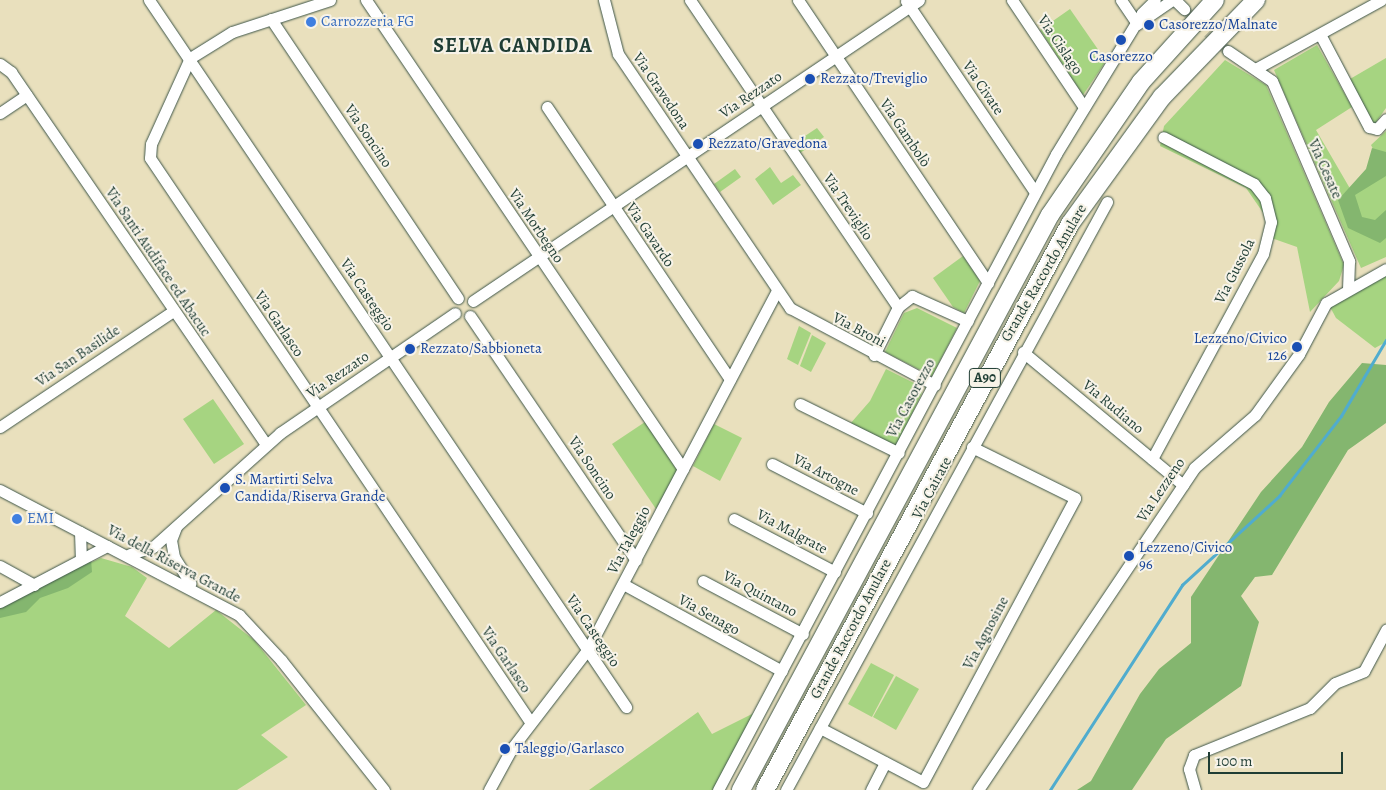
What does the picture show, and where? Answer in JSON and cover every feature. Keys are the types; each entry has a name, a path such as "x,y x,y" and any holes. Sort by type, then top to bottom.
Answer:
{"highway":[{"name":"Grande Raccordo Anulare","path":"741,790 1050,215 1141,82 1215,0"},
{"name":"Grande Raccordo Anulare","path":"765,790 1070,224 1162,97 1256,0"}],"street":[{"name":"Via Casteggio","path":"149,0 190,58 626,707"},
{"path":"190,58 226,34 330,0"},
{"name":"Via Morbegno","path":"366,0 683,469"},
{"name":"Via Gravedona","path":"604,0 618,54 777,291"},
{"name":"Via Treviglio","path":"690,0 898,307"},
{"name":"Via Gambolò","path":"798,0 988,284"},
{"name":"Via Cislago","path":"1012,0 1084,107"},
{"path":"1121,0 1137,24"},
{"name":"Via Casorezzo","path":"718,790 935,385 1035,192 1084,107 1137,24 1155,0"},
{"path":"1173,0 1184,9"},
{"name":"Via Casorezzo","path":"1137,24 1173,0"},
{"path":"1257,68 1321,36 1381,0"},
{"name":"Via Rezzato","path":"473,301 762,106 912,2"},
{"name":"Via Civate","path":"912,2 1035,192"},
{"name":"Via Soncino","path":"271,19 458,298"},
{"path":"1321,36 1373,130 1386,119"},
{"name":"Via Cesate","path":"1228,51 1257,68 1272,81 1350,261 1348,288"},
{"name":"Via Garlasco","path":"190,58 153,140 150,158 531,723"},
{"name":"Via Santi Audiface ed Abacuc","path":"0,64 27,95 173,311 266,444"},
{"path":"0,113 27,95"},
{"name":"Via Gavardo","path":"547,107 730,380"},
{"name":"Via Gussola","path":"1152,459 1263,254 1271,222 1266,201 1254,184 1163,137"},
{"name":"Via Cairate","path":"786,790 1107,202"},
{"name":"Via Lezzeno","path":"978,790 1201,460 1251,420 1302,350 1318,312 1348,288 1386,269"},
{"name":"Via Broni","path":"777,291 795,312 874,355 935,385"},
{"name":"Via Taleggio","path":"489,790 531,723 588,650 777,291"},
{"path":"874,355 898,307 917,295 968,321"},
{"path":"458,298 473,301 470,316 455,313 458,298"},
{"name":"Via San Basilide","path":"0,427 173,311"},
{"name":"Via Rezzato","path":"130,554 148,551 266,444 455,313"},
{"name":"Via Soncino","path":"470,316 636,560"},
{"name":"Via Rudiano","path":"1024,352 1183,485"},
{"path":"800,404 898,453"},
{"name":"Via Agnosine","path":"820,728 923,782 1075,498 972,447"},
{"name":"Via Artogne","path":"772,464 866,513"},
{"name":"Via della Riserva Grande","path":"0,490 107,546 130,554 156,573 204,593 255,630 384,790"},
{"name":"Via Malgrate","path":"734,519 835,572"},
{"path":"176,527 171,545 179,571 204,593"},
{"path":"80,532 81,558"},
{"path":"0,602 107,546"},
{"path":"0,566 34,585"},
{"name":"Via Quintano","path":"703,581 803,634"},
{"name":"Via Senago","path":"623,584 782,672"},
{"path":"1195,790 1189,769 1194,755 1310,708 1335,683 1364,671 1386,630"},
{"path":"870,790 885,762"}],"green space":[{"path":"1070,9 1106,61 1083,95 1040,30"},
{"path":"1317,45 1352,107 1316,130 1352,192 1385,172 1371,145 1386,131 1386,257 1361,268 1274,70"},
{"path":"1386,58 1386,108 1374,125 1350,79"},
{"path":"1225,60 1266,85 1344,265 1339,281 1310,312 1297,247 1266,236 1266,217 1246,188 1160,146 1164,126"},
{"path":"817,128 824,137 800,153 793,144"},
{"path":"1372,148 1386,152 1386,176 1355,195 1362,217 1375,220 1386,210 1386,238 1380,243 1348,228 1338,200 1366,169"},
{"path":"770,167 781,183 793,175 801,185 773,205 755,179"},
{"path":"735,169 741,177 720,192 714,184"},
{"path":"963,256 980,281 964,313 953,307 933,278"},
{"path":"1386,271 1386,342 1375,348 1336,318 1329,305"},
{"path":"917,308 957,328 932,376 885,352 904,313"},
{"path":"799,326 811,333 798,365 787,359"},
{"path":"812,335 826,343 811,372 800,366"},
{"path":"1362,363 1386,365 1386,423 1348,450 1272,575 1255,577 1241,596 1259,622 1241,686 1166,739 1132,790 1077,790 1091,781 1140,694 1159,669 1191,643 1191,597 1261,492 1302,447 1329,402"},
{"path":"886,369 918,385 922,393 896,447 850,424 870,401"},
{"path":"213,399 244,444 214,464 183,419"},
{"path":"645,422 677,470 656,509 612,444"},
{"path":"714,424 742,438 720,481 693,466"},
{"path":"101,558 132,567 147,578 125,616 169,648 216,610 254,640 306,705 261,735 288,757 237,790 0,790 0,602"},
{"path":"91,559 92,572 68,588 40,598 26,612 0,618 0,602"},
{"path":"871,663 894,675 872,717 848,704"},
{"path":"896,676 919,689 896,730 873,717"},
{"path":"698,712 712,734 756,712 713,790 589,790"}],"waterway":[{"path":"1050,790 1182,585 1279,496 1341,416 1386,340"}],"tunnel":[{"path":"1184,9 1228,51"}],"place":[{"name":"Carrozzeria FG","path":"311,22"},
{"name":"Casorezzo/Malnate","path":"1149,25"},
{"name":"Casorezzo","path":"1121,40"},
{"name":"Rezzato/Treviglio","path":"810,79"},
{"name":"Rezzato/Gravedona","path":"698,144"},
{"name":"Lezzeno/Civico 126","path":"1297,347"},
{"name":"Rezzato/Sabbioneta","path":"410,349"},
{"name":"S. Martirti Selva Candida/Riserva Grande","path":"225,488"},
{"name":"EMI","path":"17,519"},
{"name":"Lezzeno/Civico 96","path":"1129,556"},
{"name":"Taleggio/Garlasco","path":"505,749"}],"district":[{"name":"SELVA CANDIDA","path":"513,45"}]}
